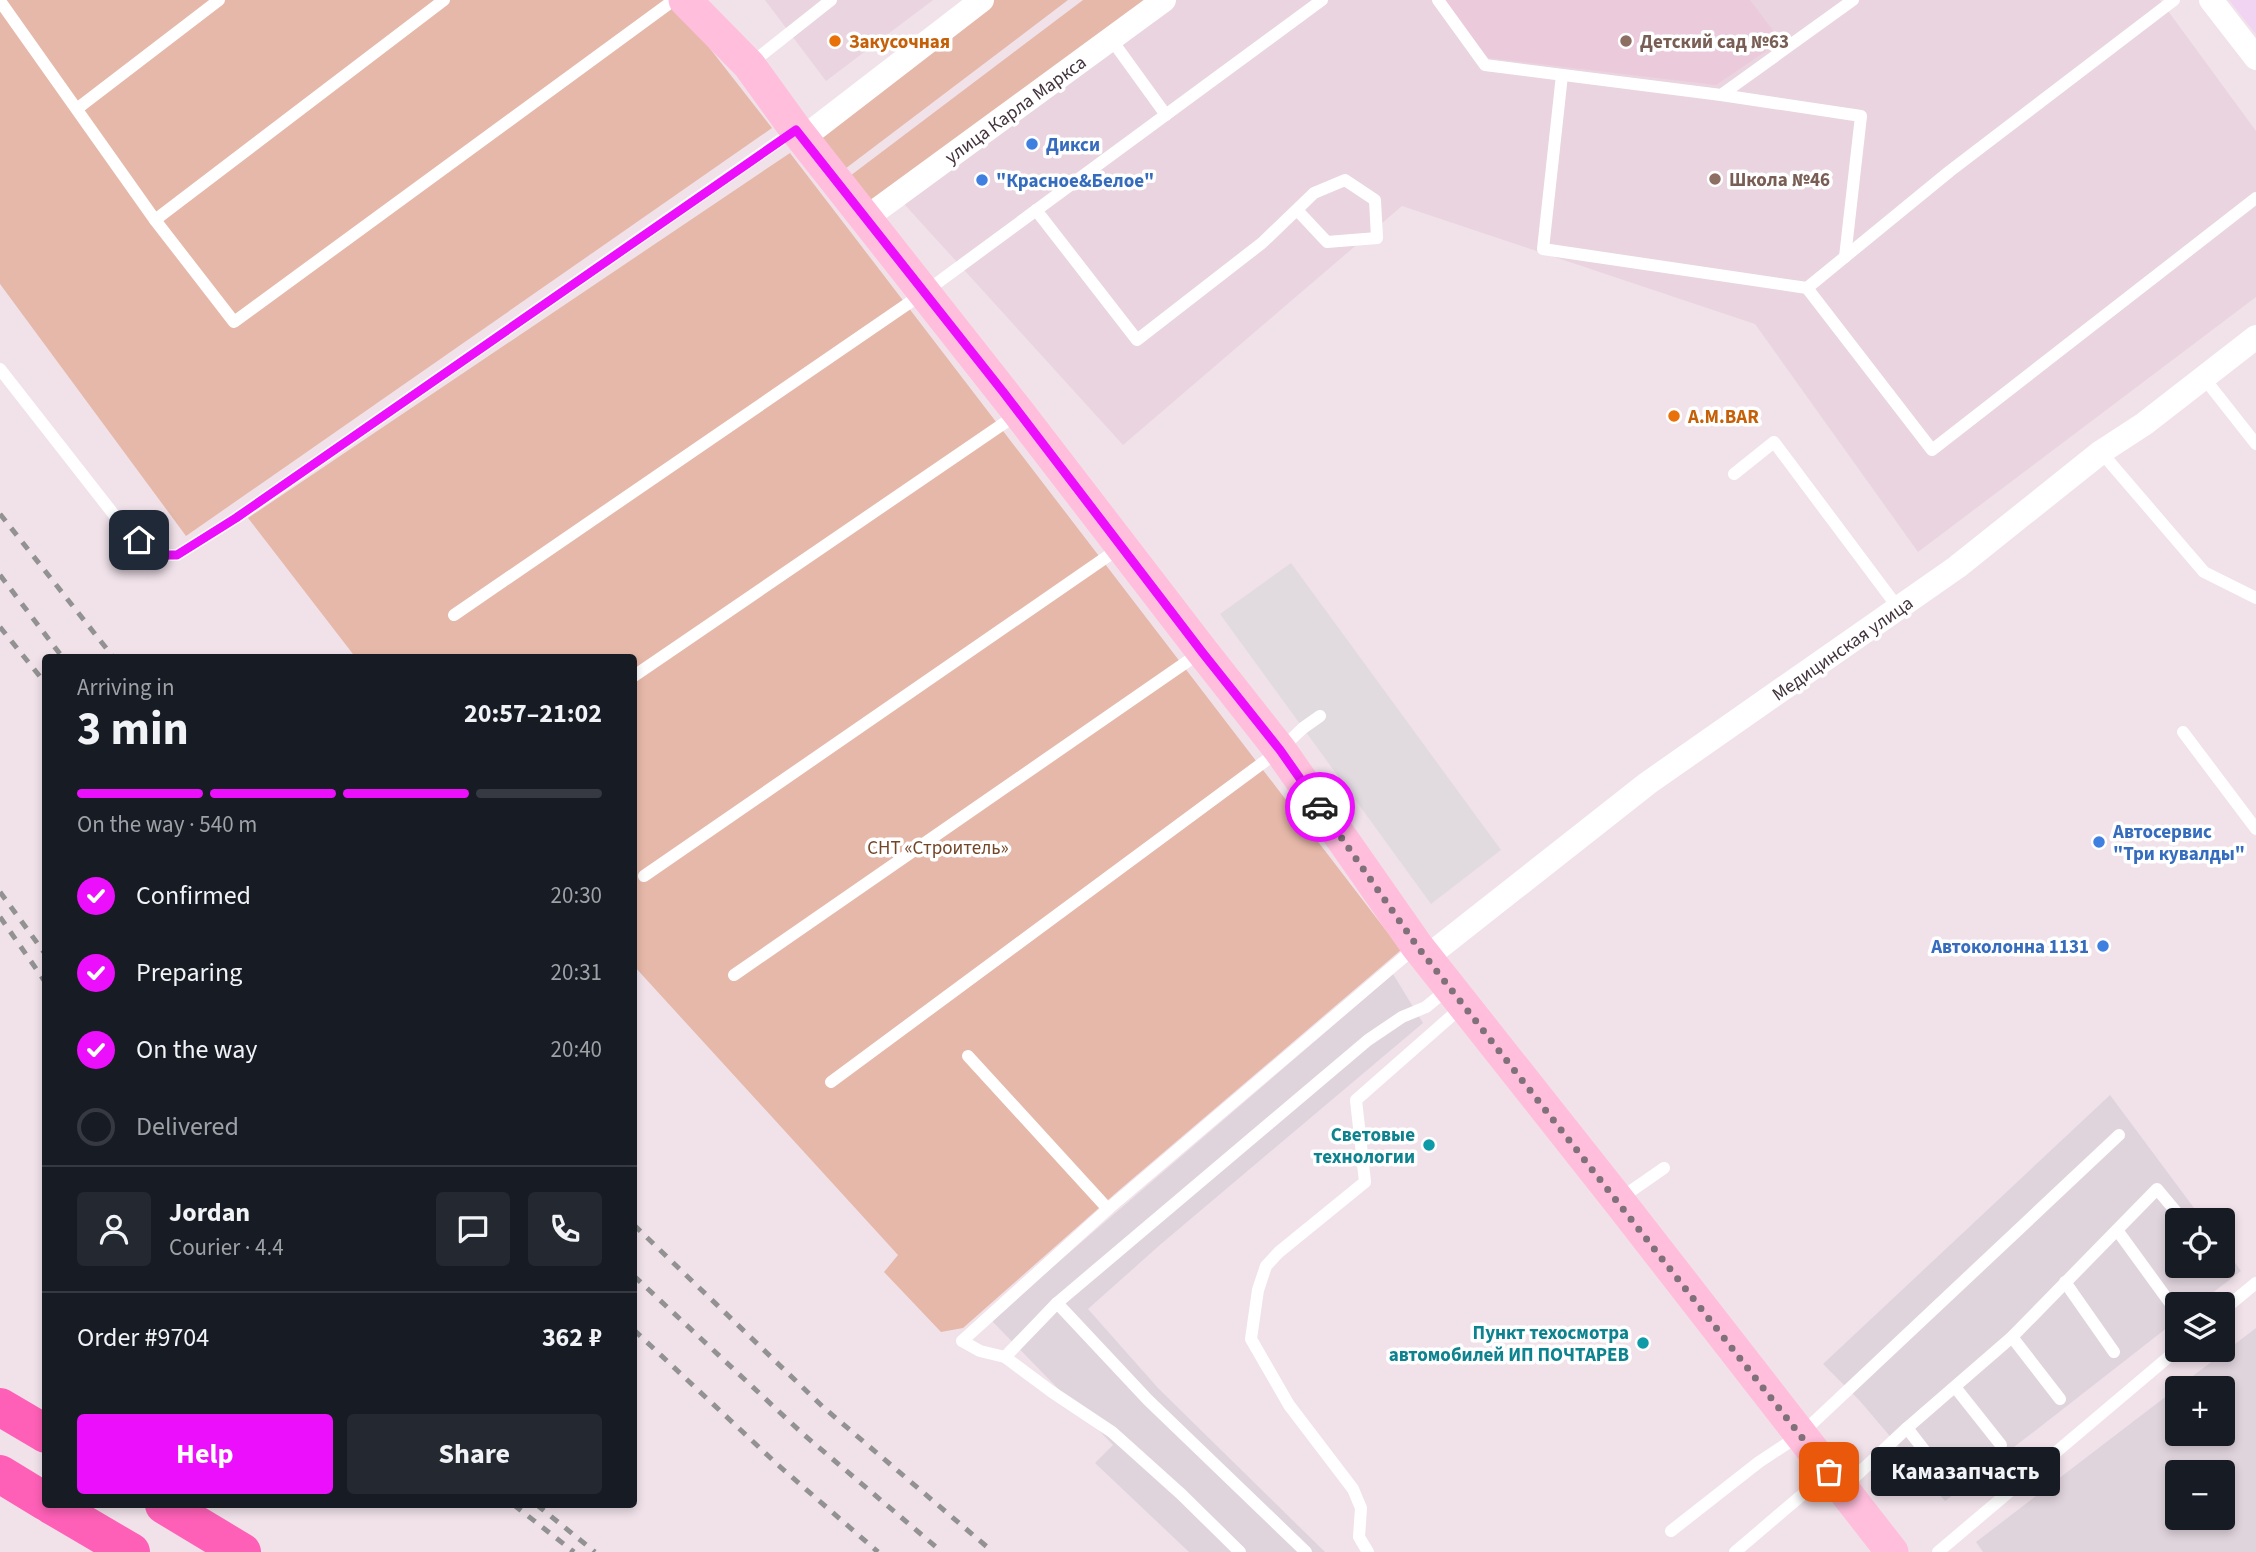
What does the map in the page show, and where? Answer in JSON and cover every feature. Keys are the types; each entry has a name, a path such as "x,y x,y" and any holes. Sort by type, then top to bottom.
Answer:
{"highway":[{"path":"0,1407 42,1432"},
{"path":"0,1474 42,1500"},
{"path":"56,1508 131,1552"},
{"path":"169,1508 242,1552"}],"street":[{"path":"685,0 749,65 799,134 1280,750 1422,951 1892,1552"},
{"path":"799,134 982,0"},
{"name":"улица Карла Маркса","path":"866,218 1164,0"},
{"path":"2211,0 2256,58"},
{"name":"Медицинская улица","path":"1422,951 1648,783 1957,567 2101,452 2144,424 2256,338"}],"lane":[{"path":"0,0 155,220 234,322 674,0"},
{"path":"78,108 219,0"},
{"path":"155,220 444,0"},
{"path":"749,65 831,0"},
{"path":"454,615 925,292 1322,0"},
{"path":"1438,0 1485,65 1861,116 1845,257"},
{"path":"1721,95 1853,0"},
{"path":"1807,288 1950,171 2174,0"},
{"path":"1111,39 1166,115"},
{"path":"1562,75 1543,248 1807,288 1932,450 2256,198"},
{"path":"0,369 122,525 156,555 177,555 236,518 799,134"},
{"path":"1036,211 1137,340 1262,243 1314,193 1345,180 1375,200 1377,238 1327,242 1297,210"},
{"path":"2204,378 2256,444"},
{"path":"637,674 1019,413"},
{"path":"1734,474 1774,442 1899,609"},
{"path":"2101,452 2204,572 2256,598"},
{"path":"644,876 1121,547"},
{"path":"734,975 1202,652"},
{"path":"831,1082 1280,750 1303,728 1321,716"},
{"path":"2183,732 2256,829"},
{"path":"1240,1552 1112,1432 1005,1357 980,1351 962,1341 1108,1209 1422,951"},
{"path":"1005,1357 1057,1303 1368,1040 1402,1017 1457,996"},
{"path":"1368,1552 1359,1537 1361,1508 1353,1489 1289,1405 1251,1339 1258,1290 1266,1266 1279,1252 1323,1219 1365,1182 1356,1100 1457,996"},
{"path":"968,1056 1108,1209"},
{"path":"1671,1531 1759,1462 1800,1435 2119,1135"},
{"path":"1618,1200 1664,1168"},
{"path":"1735,1552 1907,1428 1955,1387 2012,1337 2157,1189 2173,1208"},
{"path":"2117,1230 2165,1296"},
{"path":"2065,1282 2114,1352"},
{"path":"2235,1300 2256,1283"},
{"path":"1057,1303 1148,1399 1306,1552"},
{"path":"2012,1337 2060,1398"},
{"path":"1938,1552 2165,1360"},
{"path":"1955,1387 2001,1445"},
{"path":"1907,1428 1951,1485"}],"shaded area":[{"path":"765,0 933,0 826,81"},
{"path":"1148,0 2160,0 2256,131 2256,297 1918,552 1755,324 1402,206 1123,445 896,195"},
{"name":"Детский сад №63","path":"1444,0 1750,0 1778,37 1775,45 1716,85 1488,58"},
{"path":"2229,0 2256,0 2256,34 2247,23"},
{"path":"1291,563 1501,850 1431,904 1220,614"},
{"path":"1393,974 1423,1023 1088,1309 1158,1388 1325,1552 1189,1552 1095,1463 1113,1445 991,1320"},
{"path":"2110,1095 2194,1208 2165,1208 2165,1278 2232,1278 2214,1292 2165,1292 2165,1329 1945,1501 1860,1401 1823,1364"},
{"path":"2235,1263 2241,1271 2235,1276"},
{"path":"2256,1328 2256,1552 1983,1552 1976,1542 2165,1397 2165,1446 2235,1446 2235,1376 2193,1376 2211,1362 2235,1362 2235,1344"}],"green space":[{"path":"0,0 672,0 772,128 186,536 0,284"},
{"path":"990,0 1068,0 837,175 809,138"},
{"path":"1083,0 1153,0 868,216 842,182"},
{"name":"СНТ «Строитель»","path":"790,153 1401,950 1117,1192 963,1328 941,1332 884,1272 898,1255 637,969 637,654 353,654 248,518"}],"railway":[{"path":"0,514 111,654"},
{"path":"0,575 60,654"},
{"path":"0,627 42,679"},
{"path":"0,892 42,950"},
{"path":"0,917 42,977"},
{"path":"637,1228 823,1407 993,1552"},
{"path":"637,1279 803,1434 942,1552"},
{"path":"637,1333 778,1465 878,1552"},
{"path":"518,1508 574,1552"},
{"path":"541,1508 595,1552"}],"way so far":[{"path":"1320,807 1417,946 1829,1472"}],"place":[{"name":"Закусочная","path":"835,41"},
{"name":"Детский сад №63","path":"1626,41"},
{"name":"Дикси","path":"1032,144"},
{"name":"Школа №46","path":"1715,179"},
{"name":"\"Красное&Белое\"","path":"982,180"},
{"name":"А.М.BAR","path":"1674,416"},
{"name":"Автосервис \"Три кувалды\"","path":"2099,842"},
{"name":"Автоколонна 1131","path":"2103,946"},
{"name":"Световые технологии","path":"1429,1145"},
{"name":"Пункт техосмотра автомобилей ИП ПОЧТАРЕВ","path":"1643,1343"},
{"name":"Камазапчасть","path":"1829,1472"}],"route":[{"path":"139,540 156,555 177,555 236,518 796,130 1004,393 1280,750 1320,807"}]}
